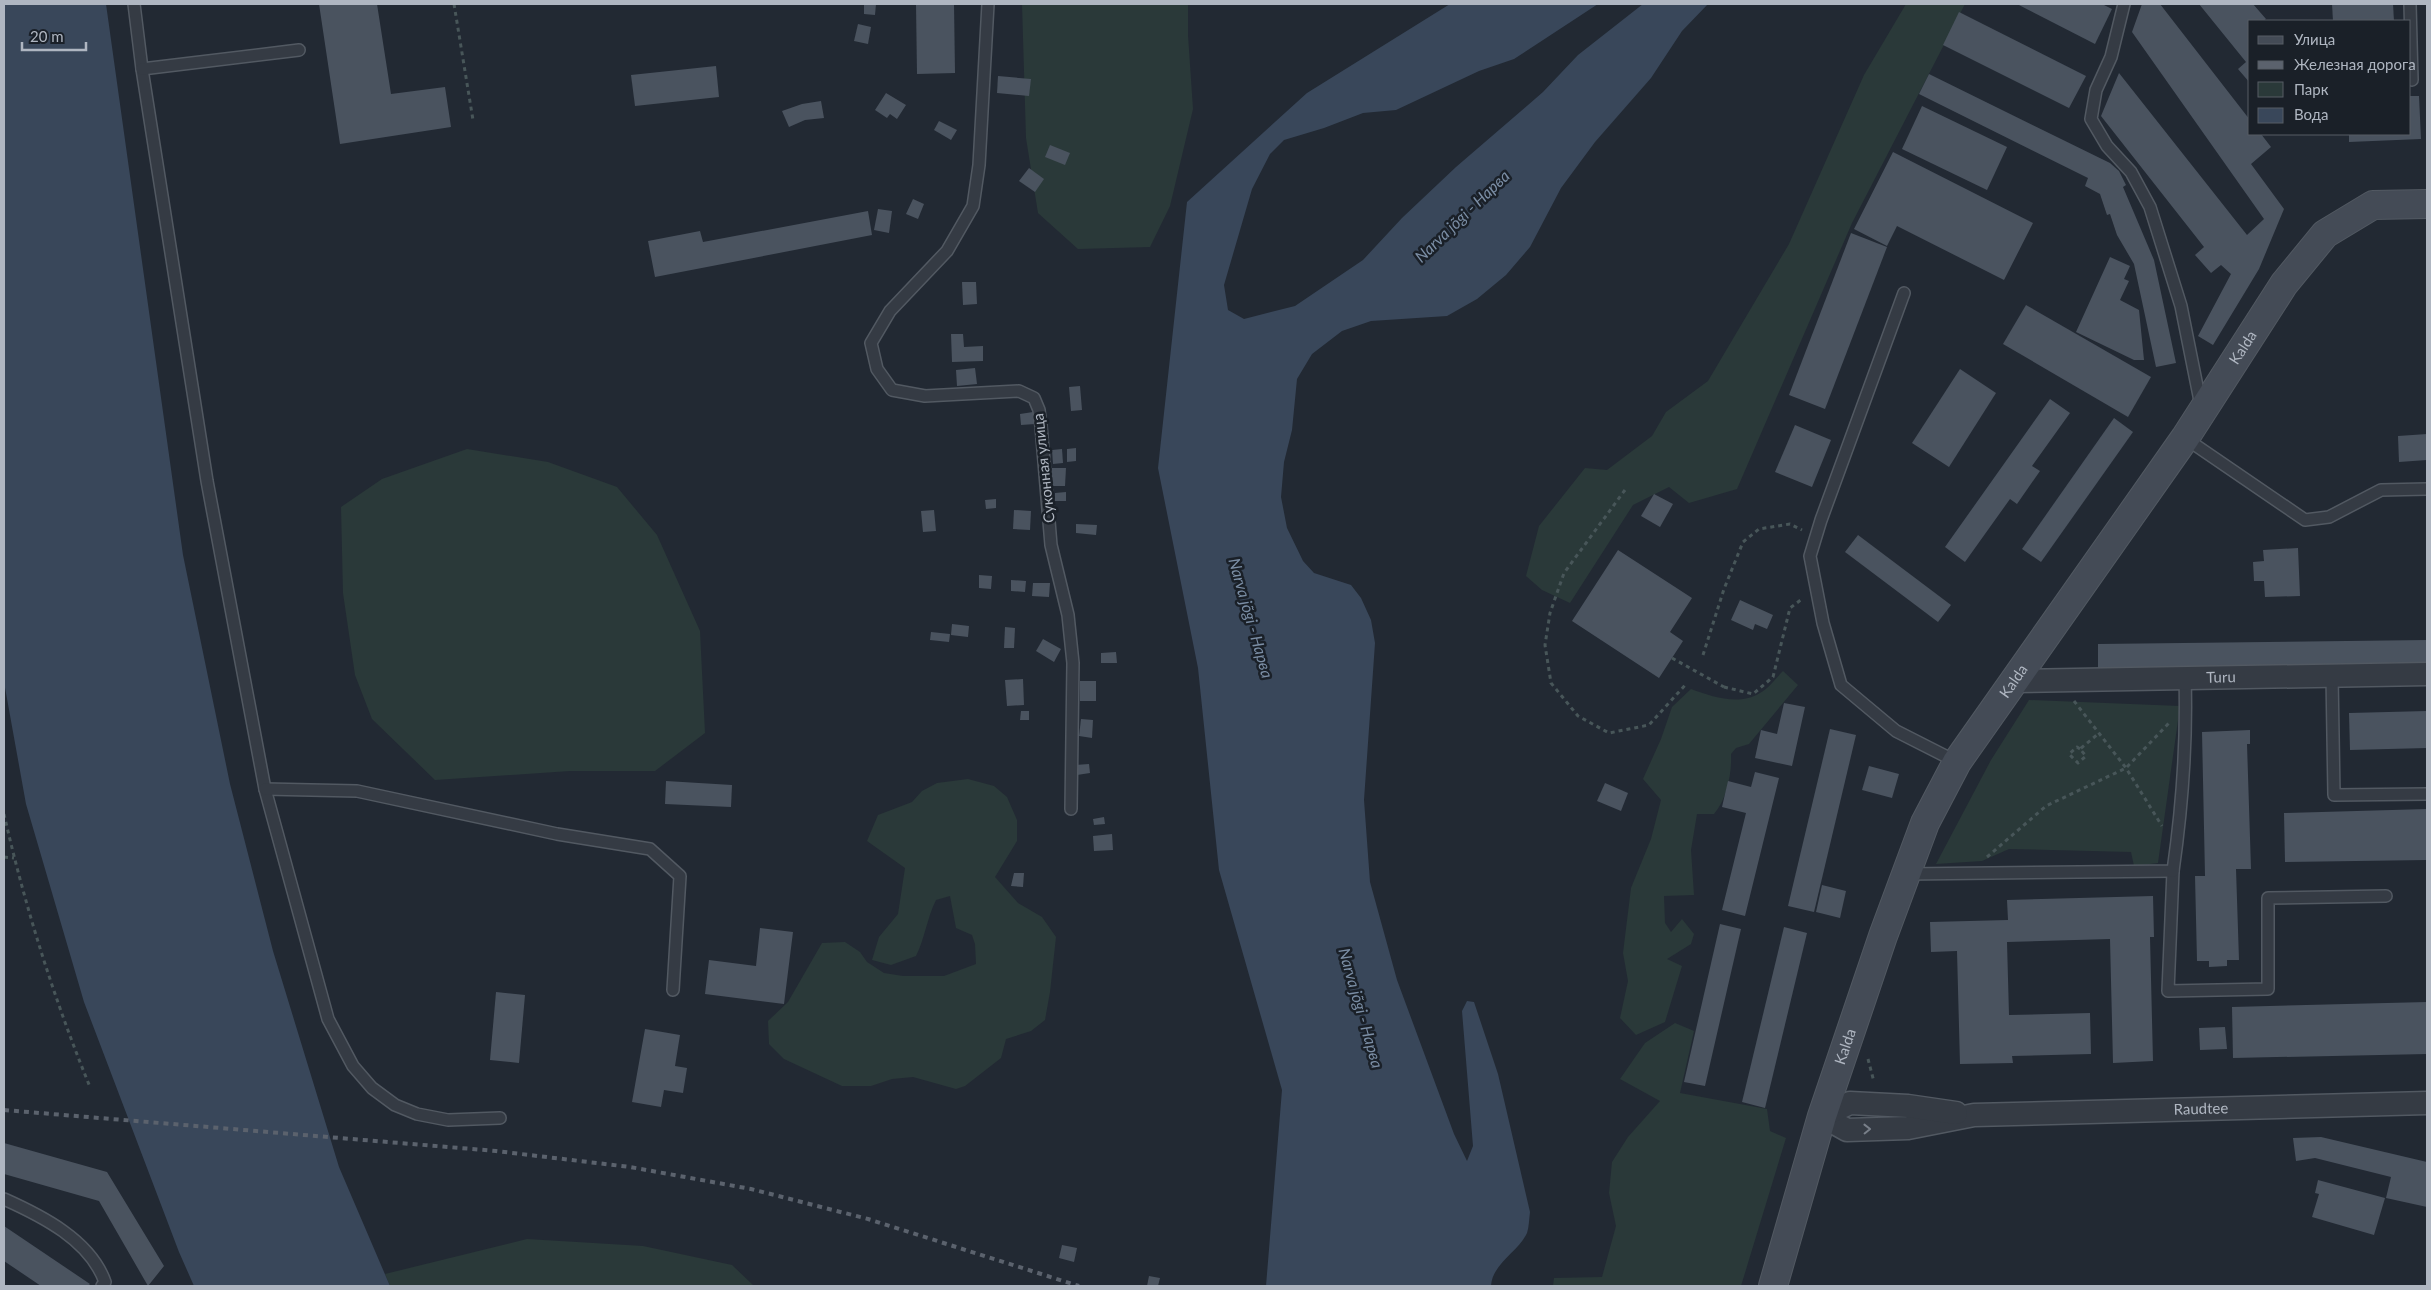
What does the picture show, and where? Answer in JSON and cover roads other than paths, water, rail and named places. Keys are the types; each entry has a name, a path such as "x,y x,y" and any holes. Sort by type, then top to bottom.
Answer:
{"street":[{"name":"Kalda","path":"1773,1286 1822,1116 1882,936 1925,823 1957,762 2185,438 2284,284 2326,234 2373,206 2427,204"},
{"name":"Turu","path":"2013,681 2068,680 2185,688 2332,675 2427,674"},
{"name":"Raudtee","path":"1822,1116 1850,1103 1874,1103 1974,1115 2427,1103"},
{"name":"Raudtee","path":"1822,1116 1847,1130 1908,1128 1974,1115"}],"lane":[{"path":"134,4 142,69 207,481 265,789 328,1019 353,1066 372,1088 395,1105 417,1114 448,1120 500,1118"},
{"name":"Суконная улица","path":"988,4 979,165 973,206 948,251 890,311 871,343 877,369 892,390 925,396 1019,391 1034,398 1039,410 1041,426 1051,545 1068,616 1073,663 1071,809"},
{"path":"2124,4 2111,57 2096,90 2091,119 2107,146 2130,172 2150,207 2181,306 2202,410"},
{"path":"2410,4 2410,20"},
{"path":"2411,42 2412,80"},
{"path":"142,69 299,50"},
{"path":"1904,293 1810,556 1823,623 1841,685 1896,731 1957,762"},
{"path":"2185,438 2305,520 2329,517 2381,490 2427,489"},
{"path":"2332,675 2334,795 2427,794"},
{"path":"2185,688 2187,720 2178,835 2173,871 2168,991 2268,989 2268,898 2386,896"},
{"path":"265,789 357,791 557,834 650,849 680,876 673,990"},
{"path":"1906,874 2173,871"},
{"path":"4,1199 33,1212 79,1244 100,1267 105,1282 102,1286"}],"water":[{"path":"4,4 106,4 183,555 230,784 273,951 339,1167 390,1286 194,1286 179,1252 84,1002 26,804 4,682"},
{"name":"Narva jõgi - Нарва","path":"1450,4 1598,4 1514,59 1479,71 1396,110 1363,113 1324,128 1284,140 1270,154 1252,189 1224,285 1228,310 1244,319 1295,306 1363,260 1402,218 1456,167 1543,92 1578,55 1643,4 1708,4 1682,31 1651,78 1595,142 1561,188 1530,247 1506,275 1477,299 1447,316 1371,321 1342,331 1312,354 1297,379 1292,430 1284,462 1281,497 1287,528 1303,561 1314,573 1351,585 1361,598 1371,620 1375,643 1364,800 1370,882 1397,980 1454,1134 1467,1161 1473,1146 1462,1011 1467,1001 1474,1002 1498,1074 1530,1212 1527,1233 1518,1246 1500,1265 1492,1278 1491,1286 1266,1286 1282,1090 1219,870 1198,668 1158,468 1187,202 1307,93"}],"railway":[{"path":"4,1110 496,1151 630,1167 751,1189 868,1219 1079,1286"}]}
